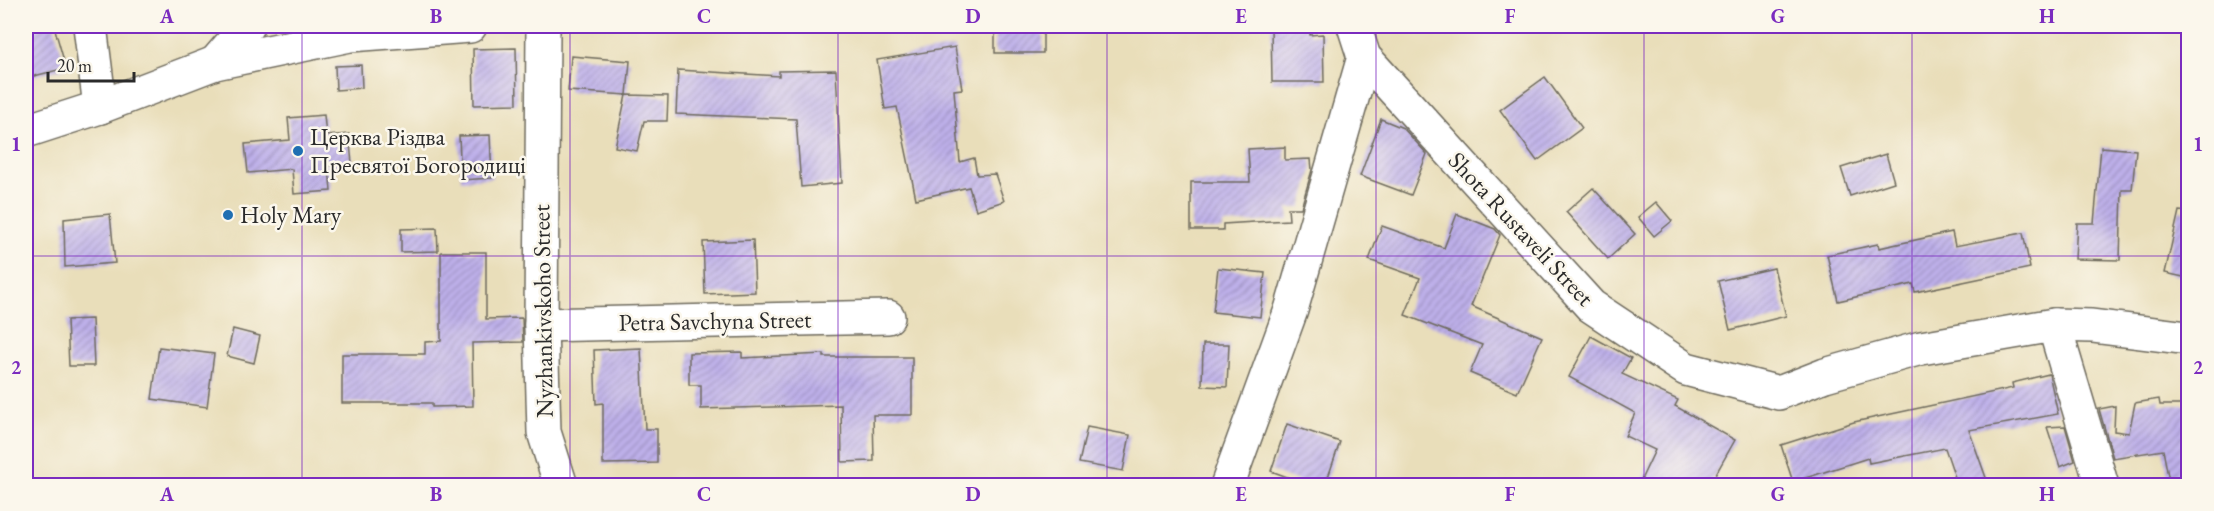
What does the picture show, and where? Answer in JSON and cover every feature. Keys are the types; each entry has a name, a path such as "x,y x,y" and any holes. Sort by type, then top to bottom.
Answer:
{"street":[{"path":"90,26 100,107"},
{"path":"215,63 247,26"},
{"path":"26,130 100,107 215,63 350,35 470,26"},
{"name":"Nyzhankivskoho Street","path":"543,26 541,325 544,432 561,486"},
{"name":"Shota Rustaveli Street","path":"1354,26 1364,57 1591,306 1686,369 1779,393 1825,375 1921,348 2054,325 2092,326 2188,338"},
{"path":"1227,486 1292,310 1364,57"},
{"name":"Petra Savchyna Street","path":"541,325 888,317"},
{"path":"2054,325 2102,486"}],"building":[{"path":"54,26 66,68 26,78 26,32"},
{"path":"995,26 1043,26 1043,53 995,53"},
{"path":"1271,26 1310,26 1310,35 1323,34 1324,82 1272,82"},
{"path":"955,47 962,89 954,90 960,162 974,158 977,175 995,174 1004,201 976,210 969,187 916,199 897,107 885,109 877,60"},
{"path":"516,48 517,104 474,105 473,49"},
{"path":"571,56 630,61 627,95 568,91"},
{"path":"361,65 362,88 336,90 335,66"},
{"path":"678,70 779,76 779,71 836,70 842,183 801,187 796,119 676,114"},
{"path":"1545,77 1582,128 1537,161 1500,110"},
{"path":"626,95 668,96 667,121 644,121 637,151 615,147"},
{"name":"Церква Різдва Пресвятої Богородиці","path":"324,115 326,136 349,134 352,163 329,166 331,191 294,194 292,169 248,173 245,144 290,140 288,118"},
{"path":"1381,119 1403,128 1427,154 1411,195 1360,176"},
{"path":"490,135 492,178 461,180 459,136"},
{"path":"1285,147 1285,160 1311,159 1312,170 1301,208 1288,208 1289,220 1223,224 1223,230 1191,230 1191,182 1250,182 1248,149"},
{"path":"2101,147 2136,150 2132,190 2122,190 2120,260 2075,259 2077,223 2094,223"},
{"path":"1886,154 1894,182 1850,196 1841,168"},
{"path":"1593,188 1635,234 1608,259 1566,212"},
{"path":"1656,202 1672,221 1654,236 1638,217"},
{"path":"2179,211 2188,212 2188,278 2165,273"},
{"path":"110,214 115,263 65,267 64,219"},
{"path":"1457,214 1495,229 1500,235 1471,306 1542,337 1517,393 1470,373 1482,345 1405,315 1420,278 1369,260 1382,226 1444,248"},
{"path":"437,228 438,251 401,252 401,229"},
{"path":"1952,232 1955,246 2023,233 2030,268 1915,292 1913,284 1838,301 1827,255 1878,244 1879,248"},
{"path":"753,240 755,292 705,294 703,242"},
{"path":"441,252 486,252 486,319 522,318 523,342 472,343 473,406 432,407 432,403 342,403 342,354 425,354 425,342 441,341"},
{"path":"1218,268 1265,273 1260,317 1213,312"},
{"path":"1774,268 1786,316 1730,330 1718,281"},
{"path":"92,319 94,366 69,366 67,320"},
{"path":"233,329 260,336 254,363 227,356"},
{"path":"1591,336 1631,358 1622,374 1678,400 1675,406 1735,440 1709,486 1638,486 1655,450 1625,436 1635,413 1569,377"},
{"path":"1203,344 1229,344 1227,387 1202,386"},
{"path":"159,347 214,354 207,407 152,399"},
{"path":"641,348 645,429 657,429 657,463 603,464 603,403 596,404 594,350"},
{"path":"742,352 742,358 824,354 824,357 912,357 912,415 873,415 874,461 842,462 841,405 701,409 701,385 689,385 689,353"},
{"path":"2049,374 2058,414 1969,430 1989,486 1958,486 1945,448 1869,463 1868,458 1793,482 1781,445 1854,422 2013,388 2012,383"},
{"path":"2159,399 2160,405 2188,405 2188,486 2170,486 2163,450 2113,458 2099,409 2115,406 2114,431 2129,433 2135,403"},
{"path":"1287,424 1340,442 1325,486 1312,486 1271,471"},
{"path":"2065,426 2075,461 2060,467 2047,427"},
{"path":"1087,427 1130,435 1123,471 1079,463"}],"place":[{"name":"Церква Різдва Пресвятої Богородиці","path":"298,151"},
{"name":"Holy Mary","path":"228,215"}]}
